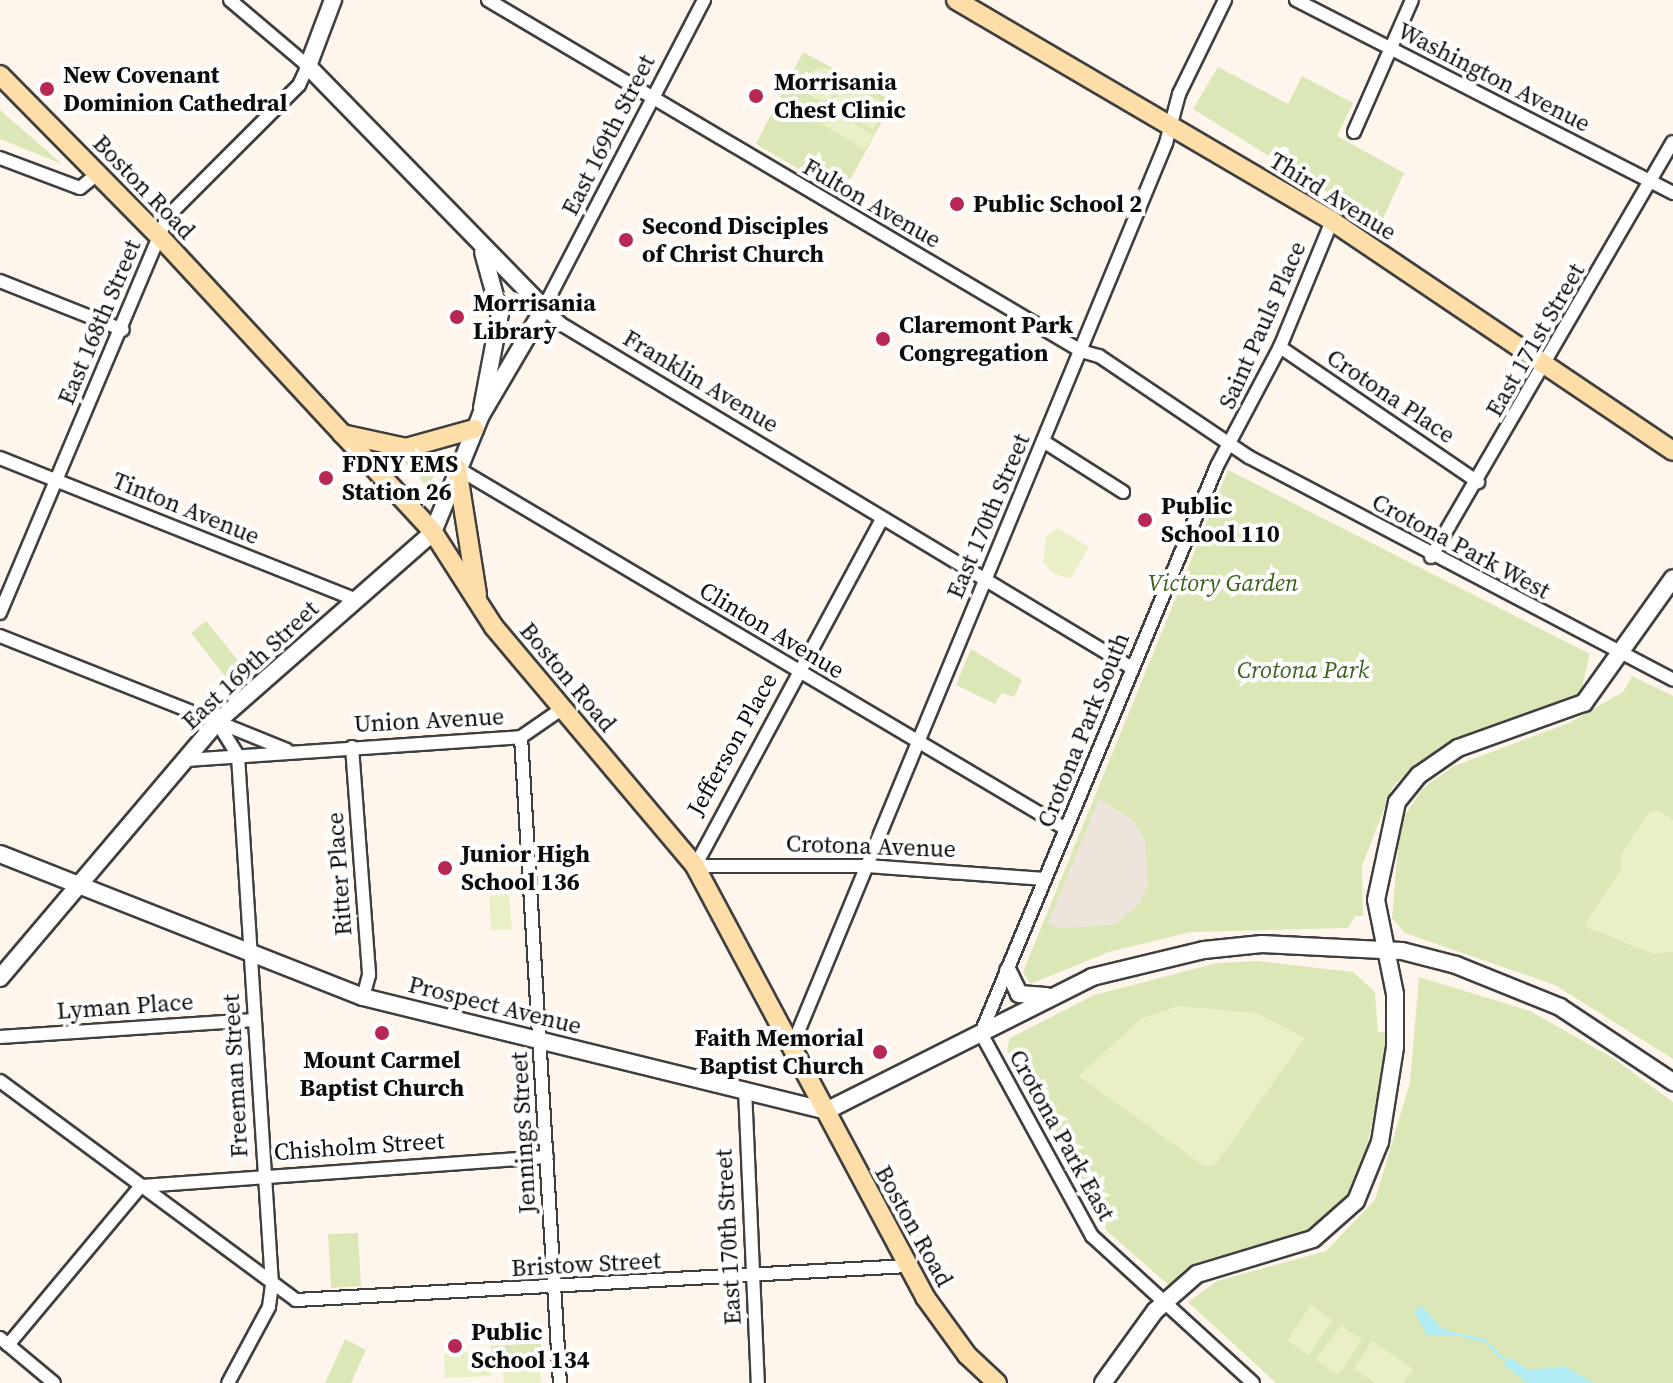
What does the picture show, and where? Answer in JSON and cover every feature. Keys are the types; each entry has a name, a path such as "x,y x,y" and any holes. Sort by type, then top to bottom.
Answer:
{"main road":[{"name":"Third Avenue","path":"956,0 1332,221 1673,451"},
{"name":"Boston Road","path":"0,75 161,238 433,532 481,609 695,866 908,1266 953,1338 997,1383"},
{"path":"342,434 406,448 477,422"},
{"path":"457,468 464,543 481,609"}],"street":[{"name":"Franklin Avenue","path":"230,0 308,66 561,324 1132,668"},
{"name":"East 168th Street","path":"0,613 123,330 168,216 299,85 333,0"},
{"name":"Fulton Avenue","path":"488,0 1081,351 1099,356 1211,426 1231,446"},
{"name":"East 169th Street","path":"0,978 217,722 433,532 477,422 544,308 704,0"},
{"name":"East 170th Street","path":"791,1049 1166,143 1169,123 1225,0"},
{"name":"Washington Avenue","path":"1296,0 1673,193"},
{"path":"1354,132 1412,0"},
{"name":"East 171st Street","path":"1431,557 1478,482 1673,142"},
{"path":"0,158 80,188 97,174"},
{"name":"Saint Pauls Place","path":"1231,446 1280,347 1332,221"},
{"name":"East 169th Street","path":"477,422 500,314 482,246"},
{"path":"0,281 123,330"},
{"name":"Crotona Place","path":"1280,347 1478,482"},
{"path":"1043,441 1123,492"},
{"name":"Crotona Park West","path":"1231,446 1431,557 1673,680"},
{"name":"Crotona Park South","path":"981,1033 1132,668 1231,446"},
{"name":"Tinton Avenue","path":"0,458 356,600"},
{"name":"Clinton Avenue","path":"457,468 1066,829"},
{"name":"Jefferson Place","path":"695,866 882,519"},
{"path":"1103,1383 1163,1302 1206,1269 1323,1234 1356,1201 1380,1142 1394,1057 1395,994 1383,949 1377,881 1390,817 1407,788 1458,748 1579,706 1673,578"},
{"name":"Union Avenue","path":"0,636 290,751"},
{"name":"Union Avenue","path":"185,760 521,737 563,708"},
{"path":"217,722 238,756"},
{"name":"Jennings Street","path":"521,737 560,1383"},
{"name":"Ritter Place","path":"352,747 369,975 363,997"},
{"name":"Freeman Street","path":"228,1383 269,1307 272,1285 238,756"},
{"name":"Prospect Avenue","path":"0,854 363,997 826,1111"},
{"name":"Crotona Avenue","path":"695,866 867,866 1045,879"},
{"path":"826,1111 1048,996 1100,975 1204,950 1262,944 1383,949 1456,965 1560,1007 1673,1082"},
{"path":"1008,971 1019,994 1048,996"},
{"name":"Lyman Place","path":"0,1037 254,1020"},
{"name":"Crotona Park East","path":"981,1033 1081,1222 1253,1383"},
{"name":"Bristow Street","path":"0,1081 296,1300 908,1266"},
{"name":"East 170th Street","path":"745,1089 758,1383"},
{"name":"Chisholm Street","path":"141,1186 263,1174 547,1157"},
{"path":"50,1381 4,1341 141,1186"}],"green space":[{"path":"803,52 893,101 842,195 756,144"},
{"path":"1218,67 1288,104 1302,76 1353,103 1337,136 1404,173 1380,225 1193,109"},
{"path":"822,68 833,73 838,84 833,95 822,100 811,95 806,84 811,73"},
{"path":"846,81 887,106 873,130 831,105"},
{"path":"831,109 873,135 865,150 822,124"},
{"path":"0,110 62,164 0,139"},
{"path":"444,453 429,489 398,455 415,456"},
{"name":"Crotona Park","path":"1228,470 1590,654 1581,692 1542,712 1469,734 1426,757 1393,786 1362,866 1363,916 1355,916 1348,928 1191,932 1109,952 1030,984 1023,972"},
{"path":"1058,528 1089,547 1071,578 1054,574 1043,562 1046,537"},
{"path":"206,621 245,669 229,681 191,633"},
{"path":"971,649 1022,680 1014,697 1002,693 995,704 956,685"},
{"path":"1632,676 1673,696 1673,1059 1555,985 1405,933 1392,918 1400,823 1422,789 1454,766 1569,723 1623,692"},
{"path":"1657,810 1673,820 1673,952 1653,954 1584,926 1622,868 1620,857 1649,812"},
{"path":"509,894 512,929 491,930 489,896"},
{"path":"1258,961 1353,972 1375,992 1378,1032 1387,1033 1386,1057 1363,1165 1349,1197 1311,1231 1205,1260 1171,1287 1108,1232 1090,1206 1007,1050 1010,1038 1094,995 1217,963"},
{"path":"1419,977 1530,1011 1613,1058 1673,1102 1673,1383 1276,1383 1188,1302 1217,1281 1326,1251 1375,1200 1410,1082"},
{"path":"1178,1006 1257,1013 1305,1038 1215,1165 1205,1167 1079,1076 1140,1019"},
{"path":"358,1233 361,1286 331,1288 328,1234"},
{"path":"1311,1305 1333,1320 1308,1355 1287,1340"},
{"path":"1341,1325 1362,1340 1338,1375 1316,1360"},
{"path":"345,1339 366,1350 351,1383 325,1383"},
{"path":"1372,1341 1413,1369 1403,1383 1376,1383 1354,1369"},
{"path":"541,1343 542,1358 492,1361 491,1346"},
{"path":"489,1351 491,1376 445,1378 444,1353"},
{"path":"540,1361 541,1383 504,1383 501,1363"}],"shaded area":[{"path":"1099,799 1132,819 1145,840 1148,884 1140,903 1114,925 1059,928 1048,923"}],"water":[{"path":"1420,1305 1442,1328 1462,1335 1427,1335 1414,1312"},
{"path":"1507,1356 1529,1370 1564,1366 1594,1383 1527,1383 1504,1365"}],"waterway":[{"path":"1462,1335 1484,1340 1502,1358"}],"place":[{"name":"New Covenant Dominion Cathedral","path":"47,89"},
{"name":"Morrisania Chest Clinic","path":"756,96"},
{"name":"Public School 2","path":"957,204"},
{"name":"Second Disciples of Christ Church","path":"626,240"},
{"name":"Morrisania Library","path":"457,317"},
{"name":"Claremont Park Congregation","path":"883,339"},
{"name":"FDNY EMS Station 26","path":"326,478"},
{"name":"Public School 110","path":"1145,520"},
{"name":"Junior High School 136","path":"445,868"},
{"name":"Mount Carmel Baptist Church","path":"382,1033"},
{"name":"Faith Memorial Baptist Church","path":"880,1052"},
{"name":"Public School 134","path":"455,1346"}],"park label":[{"name":"Victory Garden","path":"1223,583"}]}
